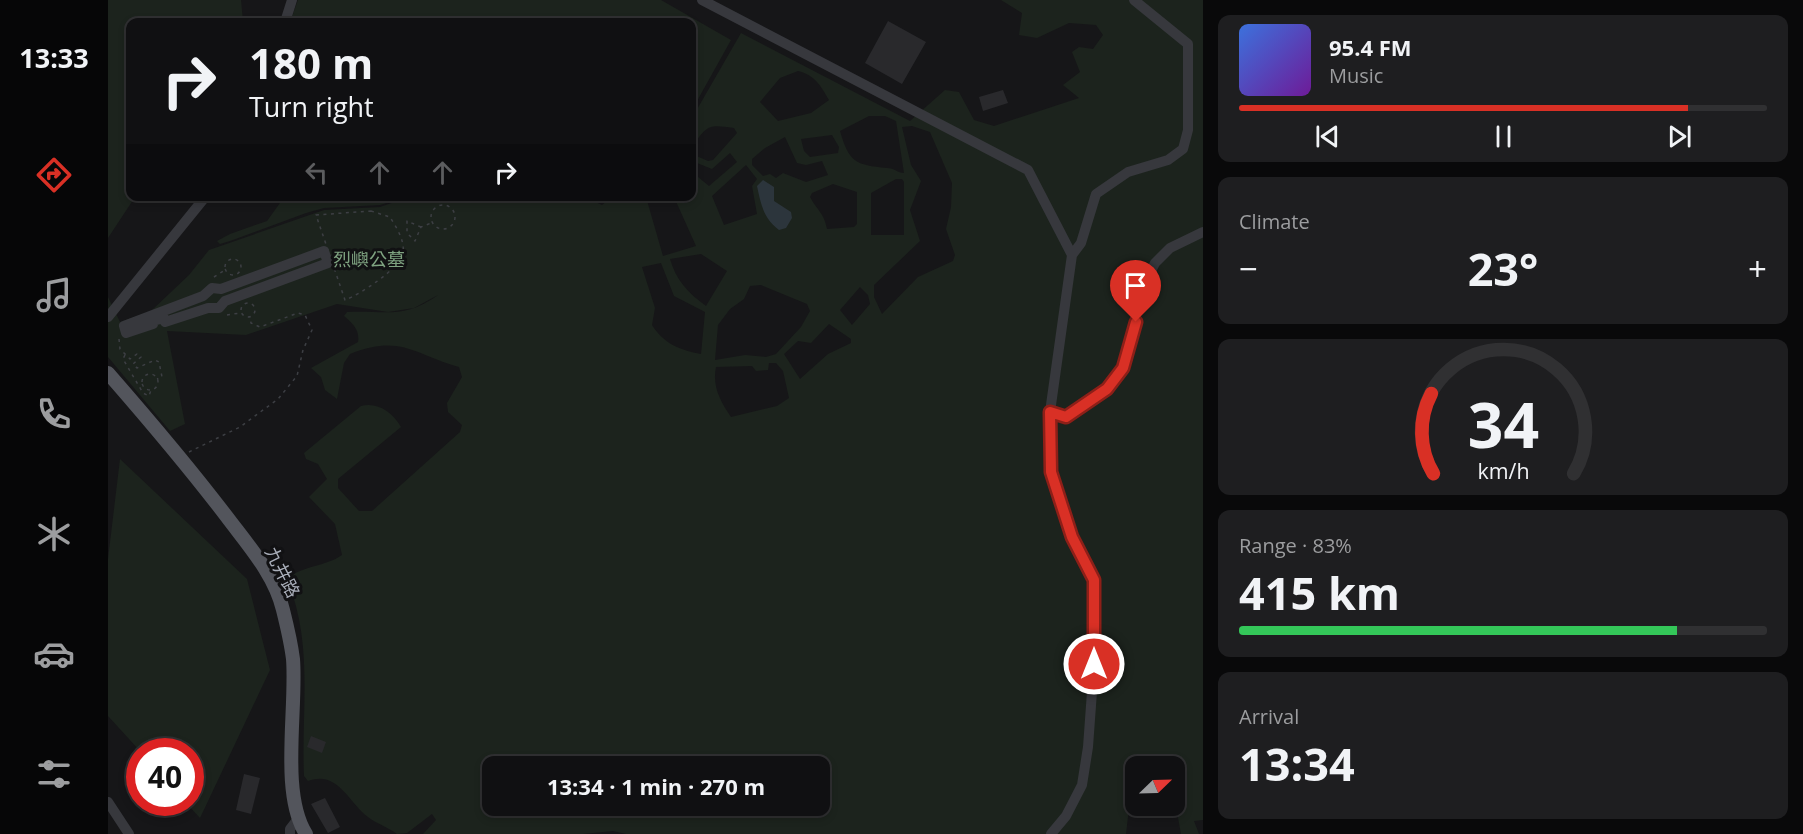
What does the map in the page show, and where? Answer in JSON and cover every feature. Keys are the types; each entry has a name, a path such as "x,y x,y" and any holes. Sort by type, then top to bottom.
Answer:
{"main road":[{"name":"九井路","path":"108,373 180,456 255,554 271,580 282,608 293,659 293,791 297,820 306,834"}],"street":[{"path":"286,18 292,0"},
{"path":"702,0 1028,170 1072,255"},
{"path":"1051,834 1066,816 1082,785 1088,747 1094,664 1094,580 1072,537 1051,472 1050,412 1072,255 1081,243 1096,194 1128,172 1168,160 1183,149 1188,130 1188,44 1134,0"},
{"path":"108,317 202,201"},
{"path":"1050,412 1066,417 1107,389 1123,368 1143,287 1155,263 1170,248 1203,232"},
{"path":"324,251 328,263 225,301 219,308 208,308 165,322 164,318 126,333 124,326 203,296 212,288 221,289 324,251"},
{"path":"108,802 129,834"},
{"path":"290,834 290,829 297,820"}],"path":[{"path":"443,205 453,211 454,222 449,228 438,228 432,223 431,216 436,207 443,205"},
{"path":"371,211 381,213 390,217 400,235 404,253 399,262 357,295 345,300 316,215 371,211"},
{"path":"421,227 415,241 407,233 407,221 421,227 432,223"},
{"path":"400,235 407,233"},
{"path":"235,259 239,262 240,267 237,273 229,273 226,270 228,260 235,259"},
{"path":"212,288 215,275 226,270"},
{"path":"246,303 254,307 254,314 250,318 245,318 240,313 246,303"},
{"path":"180,456 240,427 278,399 297,376 303,350 312,330 305,315 298,313 260,327 251,323 250,318"},
{"path":"118,332 120,349 130,359 137,354 141,357 133,364 137,369 157,360 162,377 157,379"},
{"path":"125,354 123,359 143,393 149,396 151,390 157,386 157,379"},
{"path":"151,390 142,385 143,377 151,374 157,379"}],"green space":[{"path":"108,0 241,0 243,18 126,18 126,201 132,201 108,238"},
{"path":"298,0 661,0 692,18 291,18"},
{"name":"烈嶼公墓","path":"1001,0 1203,0 1203,820 1194,821 1199,834 1181,834 1178,816 1185,816 1185,756 1125,756 1125,816 1128,816 1126,834 626,834 613,831 583,834 423,834 436,820 432,814 407,833 397,834 368,817 335,784 318,779 308,781 304,776 304,677 301,628 287,579 293,574 342,555 335,524 309,497 327,479 318,464 306,459 304,453 361,406 373,405 389,413 401,427 338,479 338,488 359,511 372,511 460,432 462,425 448,412 447,403 462,377 459,367 406,348 382,346 367,348 350,354 344,363 337,399 325,390 321,377 311,368 358,342 357,331 344,316 347,312 388,312 337,304 246,335 167,331 185,424 170,431 108,357 108,297 120,322 151,311 189,275 209,250 324,210 380,207 397,201 593,201 602,205 607,201 647,201 663,256 696,246 676,201 696,201 696,175 709,186 737,162 730,153 712,169 696,163 696,156 708,161 713,160 737,133 734,128 714,126 705,130 696,141 696,111 741,33 910,121 945,90 959,92 974,120 994,126 1079,98 1063,85 1080,72 1072,52 1079,47 1093,49 1103,35 1096,25 1069,23 1037,38 1019,35 1022,13","holes":["798,71 813,78 829,100 811,113 778,121 760,102 780,78","869,116 885,116 896,121 904,173 855,160 850,156 840,131","912,126 930,132 952,183 951,207 946,229 955,255 953,261 918,277 882,314 874,297 874,285 920,241 910,210 921,181 911,165 902,127","832,135 839,147 838,153 810,157 804,151 801,139","785,137 797,163 806,165 822,161 828,175 806,182 783,173 776,178 770,174 763,176 752,165 752,159 765,148","746,165 757,179 752,186 757,214 724,225 712,196","896,179 902,179 904,182 904,235 871,235 871,193","833,184 857,192 857,224 854,227 827,229 822,215 810,197 812,193","701,254 727,271 706,306 679,280 670,259","661,263 674,296 705,312 701,354 673,345 652,325 655,308 642,267","761,285 807,304 810,311 801,327 776,354 766,357 745,355 715,360 718,325 730,309 744,299 750,286","860,287 868,295 870,304 852,325 840,310","829,324 851,339 851,343 828,354 800,379 784,354 798,341 811,343","769,363 776,363 783,371 789,398 777,406 731,417 718,393 715,381 716,367 752,366 756,371 768,370"]},
{"path":"696,20 731,40 696,103"},
{"path":"281,201 394,201 380,205 324,208 230,241 220,244 217,241 267,221"},
{"path":"120,459 247,579 270,670 204,810 204,738 128,738 108,716 108,559"}],"shaded area":[{"path":"763,180 774,187 774,201 791,212 792,218 786,228 779,230 769,221 763,210 757,186"}],"building":[{"path":"888,21 926,42 902,84 865,63"},
{"path":"1003,90 1008,103 983,111 979,97"},
{"path":"311,736 326,742 322,753 307,747"},
{"path":"244,774 260,778 251,814 236,810"},
{"path":"325,798 340,827 328,833 311,804"}],"route":[{"path":"1094,664 1094,580 1072,537 1051,472 1050,412 1066,417 1107,389 1123,368 1136,322"}]}
